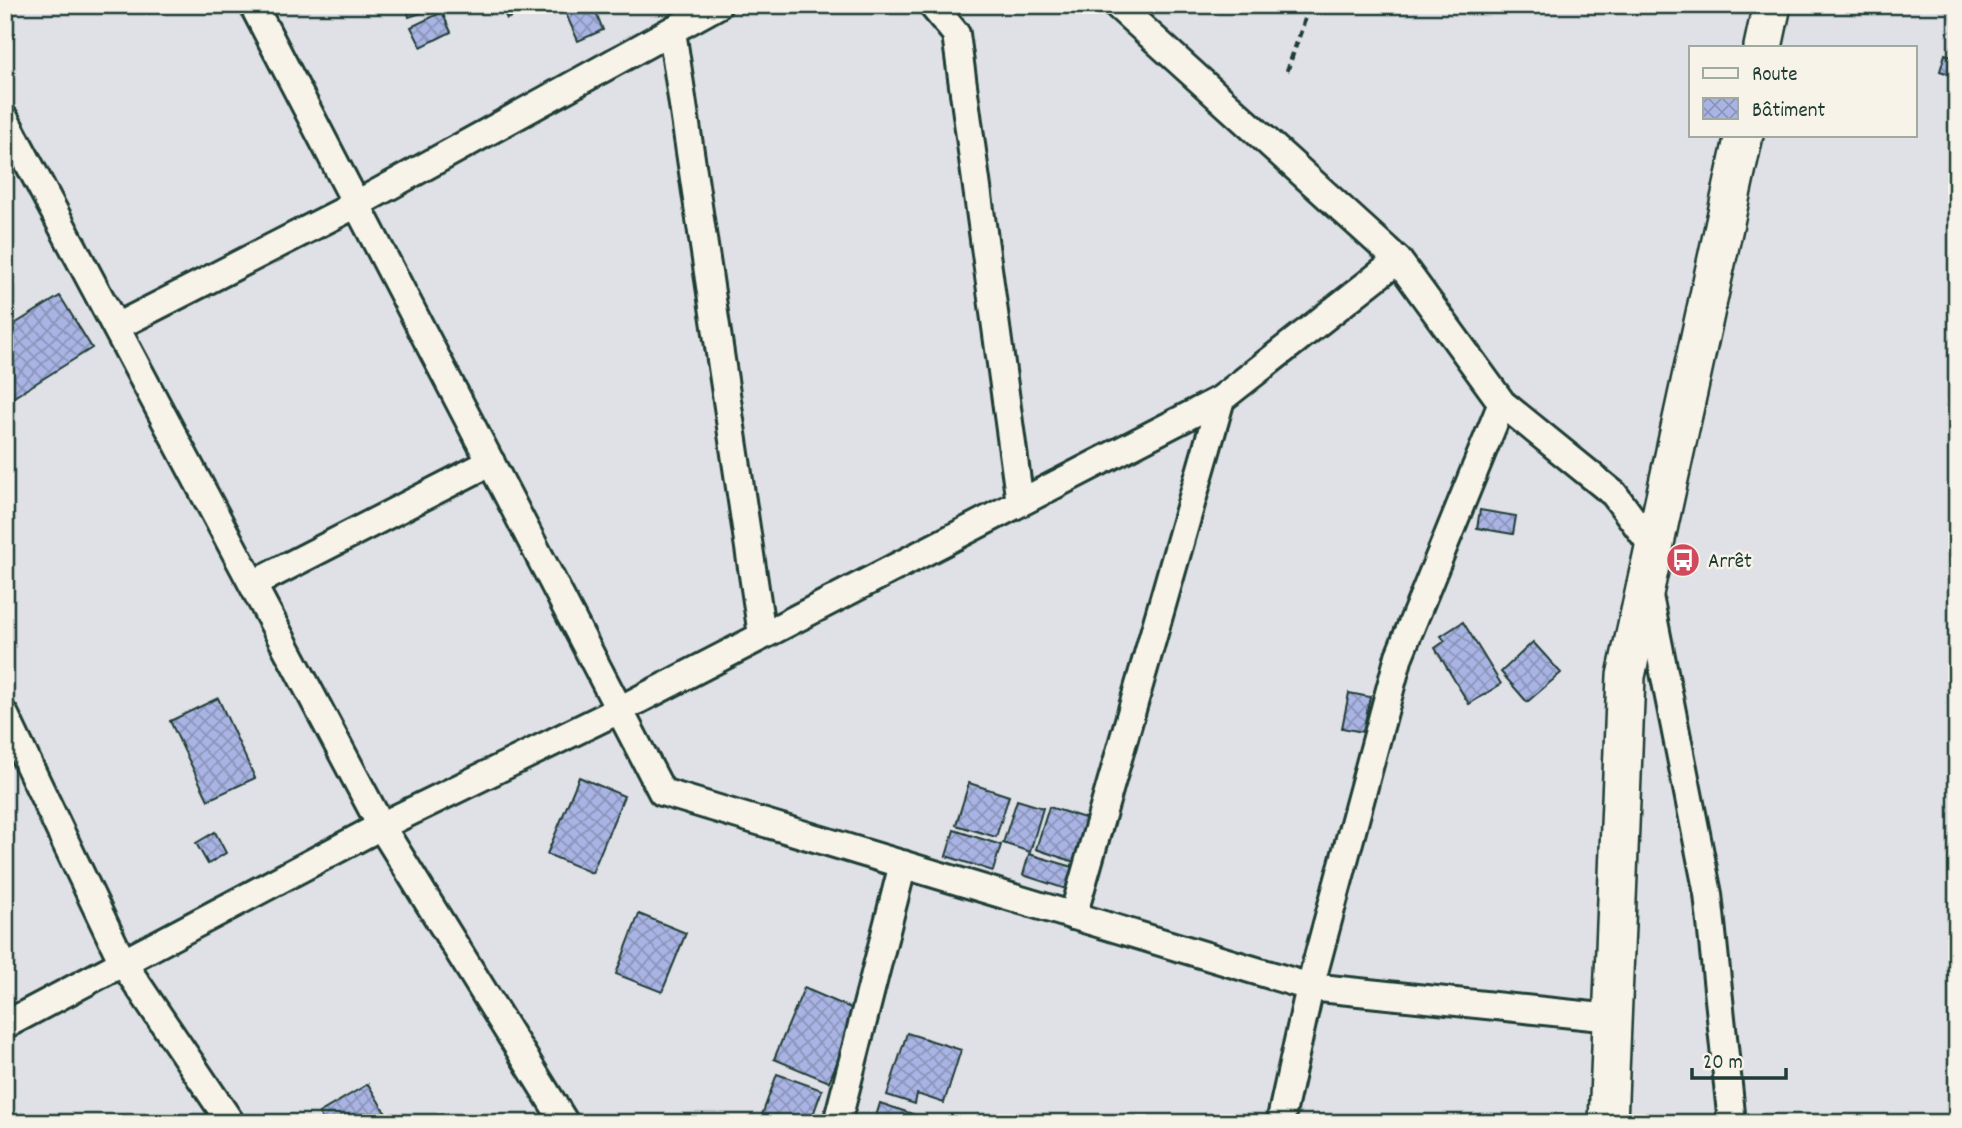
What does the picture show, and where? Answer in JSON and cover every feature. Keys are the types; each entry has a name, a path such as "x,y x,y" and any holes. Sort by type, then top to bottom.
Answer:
{"street":[{"path":"253,5 662,792 1310,987 1612,1018"},
{"path":"116,327 357,204 718,5"},
{"path":"932,5 956,34 1020,503"},
{"path":"1117,5 1398,260 1502,403 1614,494 1656,551"},
{"path":"1763,46 1772,5"},
{"path":"672,30 762,635"},
{"path":"5,120 382,826 565,1123"},
{"path":"1608,1123 1626,676 1656,551 1744,136"},
{"path":"5,1025 382,826 619,709 1221,399 1398,260"},
{"path":"1073,916 1221,399"},
{"path":"1280,1123 1310,987 1399,656 1502,403"},
{"path":"253,584 491,462"},
{"path":"1647,590 1707,894 1732,1123"},
{"path":"5,715 12,749 123,963 231,1123"},
{"path":"837,1123 903,864"}],"path":[{"path":"1287,71 1310,5"}],"building":[{"path":"406,5 429,5 430,10 409,17"},
{"path":"500,5 536,5 507,19"},
{"path":"562,5 593,5 603,30 578,41"},
{"path":"442,12 451,32 421,47 411,27"},
{"path":"1945,54 1957,58 1955,76 1940,71"},
{"path":"60,296 92,348 6,402 5,330"},
{"path":"1480,510 1516,516 1513,534 1477,528"},
{"path":"1463,622 1501,684 1469,704 1435,648 1445,641 1441,636"},
{"path":"1533,642 1561,673 1527,702 1501,672"},
{"path":"1349,693 1370,697 1363,732 1342,728"},
{"path":"218,698 255,778 208,800 170,721"},
{"path":"579,777 624,796 592,873 547,854"},
{"path":"969,783 1009,796 996,837 956,825"},
{"path":"1017,800 1043,808 1030,852 1003,843"},
{"path":"1049,807 1088,819 1074,862 1036,849"},
{"path":"954,830 1001,845 993,871 946,856"},
{"path":"215,832 226,853 208,864 196,843"},
{"path":"1029,854 1073,867 1066,889 1023,875"},
{"path":"639,914 686,933 662,992 616,974"},
{"path":"804,988 858,1011 829,1082 774,1059"},
{"path":"907,1033 961,1050 944,1103 917,1094 915,1104 887,1095"},
{"path":"777,1074 822,1090 810,1123 759,1123"},
{"path":"368,1084 386,1114 371,1123 324,1123 319,1113"},
{"path":"880,1103 939,1123 874,1123"}],"place":[{"name":"Arrêt","path":"1683,560"}]}
